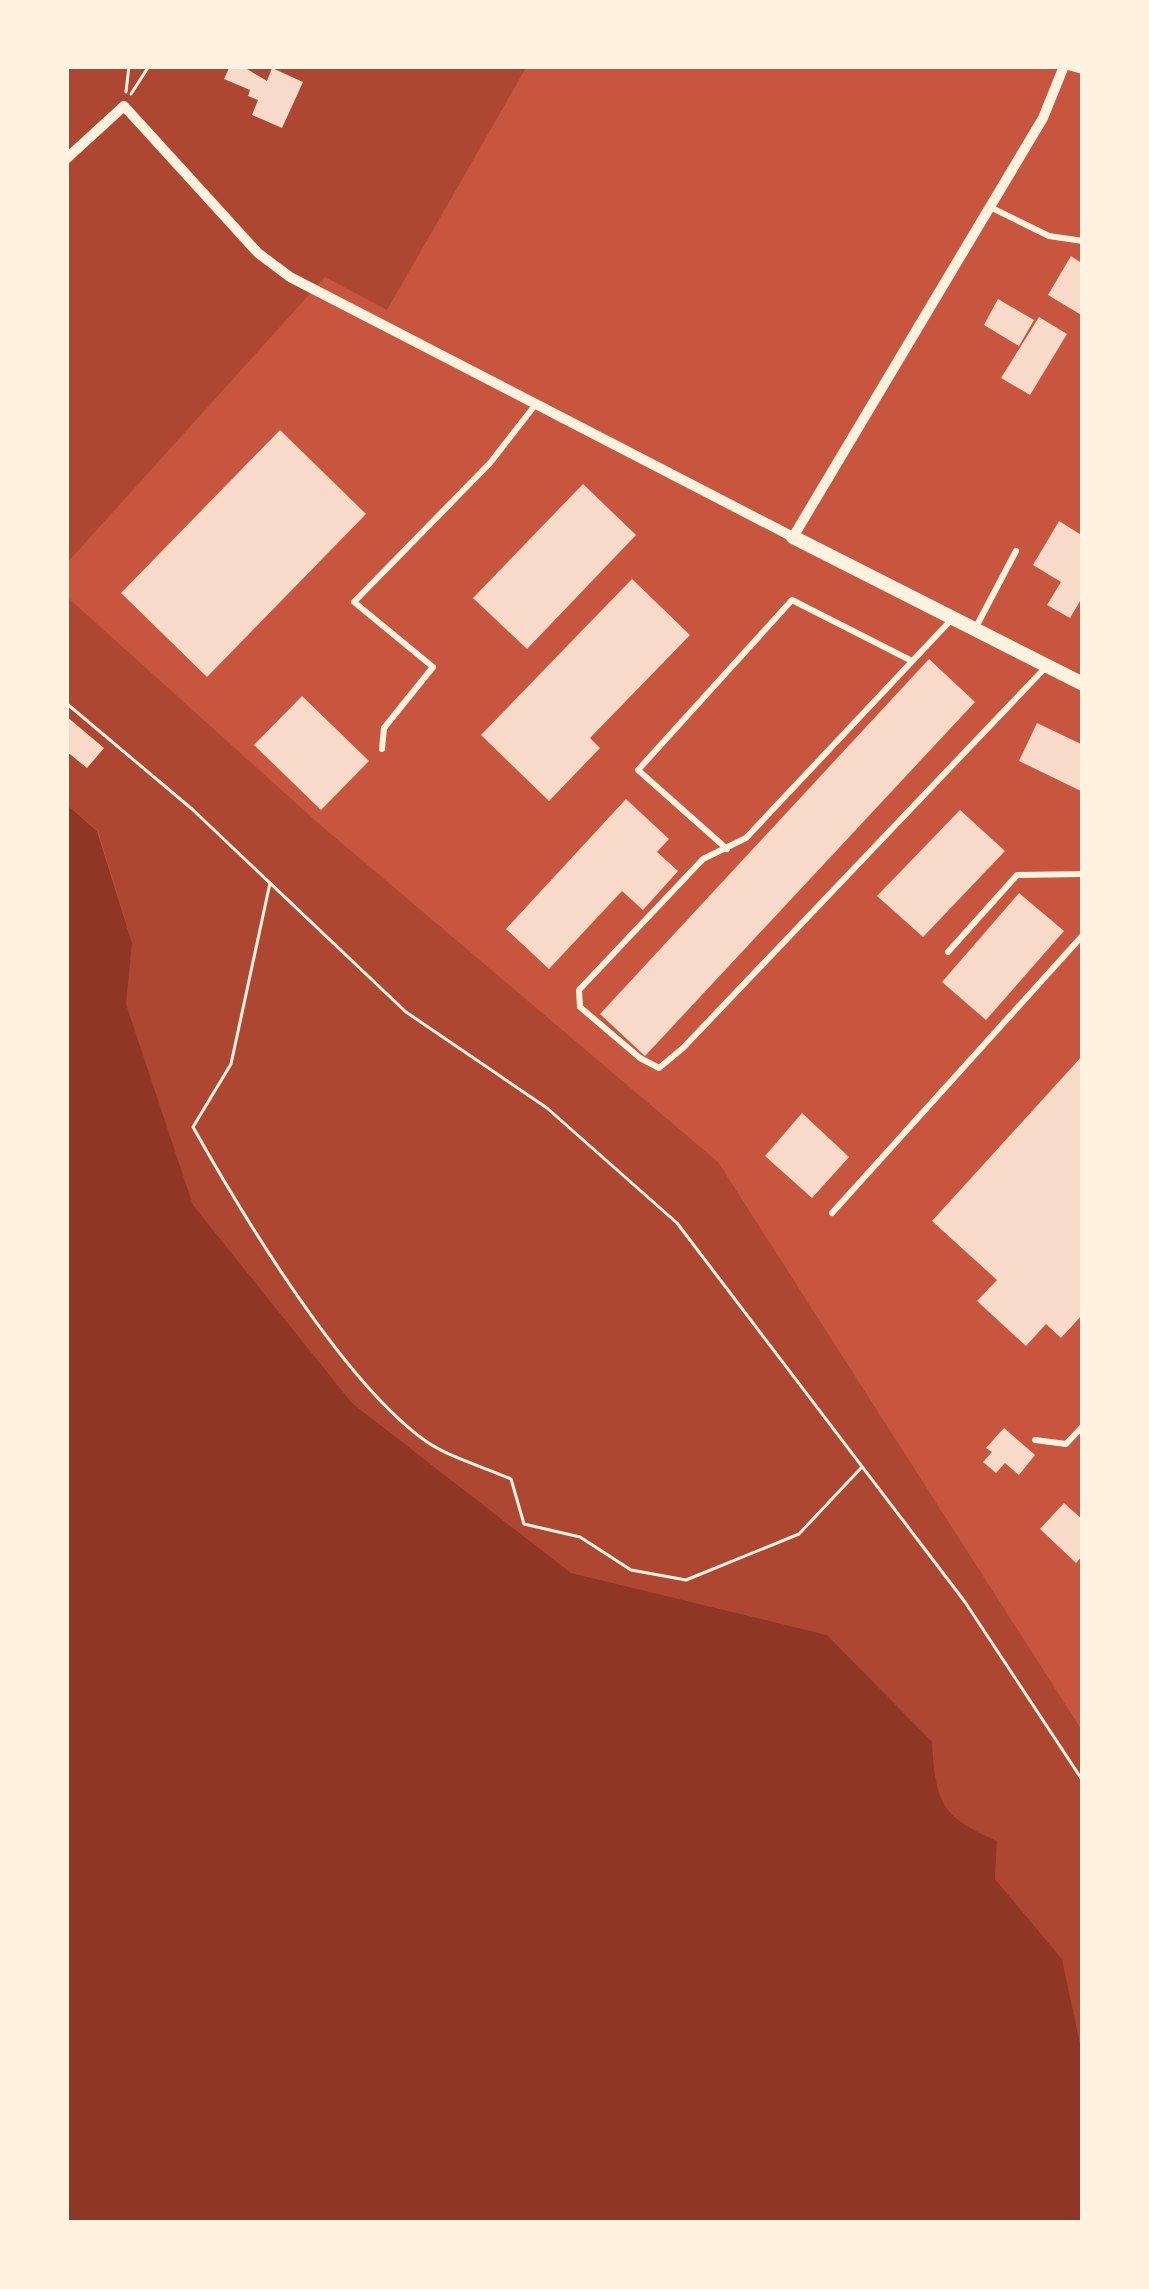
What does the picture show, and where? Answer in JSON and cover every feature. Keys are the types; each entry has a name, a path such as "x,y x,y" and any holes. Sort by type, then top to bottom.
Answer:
{"street":[{"path":"793,537 1042,118 1064,66"},
{"path":"66,159 124,106 258,254 290,277 1083,684"}],"lane":[{"path":"1064,66 1083,71"},
{"path":"989,206 1049,236 1083,242"},
{"path":"382,749 384,728 433,667 354,602 490,463 536,404"},
{"path":"974,632 1016,551"},
{"path":"727,849 638,770 792,600 913,662"},
{"path":"951,620 746,838 703,859 576,998 580,1007 649,1065 659,1068 683,1048 1046,667"},
{"path":"948,952 1017,874 1083,874"},
{"path":"832,1213 1083,935"},
{"path":"1035,1439 1066,1444 1083,1426"}],"path":[{"path":"124,106 129,66"},
{"path":"124,106 149,66"},
{"path":"66,703 270,883 406,1012 547,1108 677,1223 964,1602 1083,1781"},
{"path":"270,883 231,1064 193,1127 236,1203 369,1385 427,1442 511,1479 524,1524 580,1537 631,1570 686,1580 799,1534 862,1467"}],"shaded area":[{"path":"66,66 527,66 387,310 325,277 66,564"},
{"path":"66,596 318,823 718,1162 1083,1732 1083,2057 1062,1959 995,1879 997,1841 963,1824 945,1805 936,1780 932,1742 633,1591 571,1573 352,1403 193,1205 125,1004 132,943 98,831 66,804"},
{"path":"66,804 97,831 132,943 126,1004 193,1205 352,1403 571,1573 827,1635 932,1742 936,1780 945,1805 963,1824 997,1841 995,1879 1062,1959 1083,2057 1083,2223 66,2223"}],"building":[{"path":"230,66 242,66 267,81 272,68 303,82 282,128 252,115 258,100 248,96 250,90 224,79"},
{"path":"1071,256 1083,264 1083,316 1048,295"},
{"path":"998,299 1034,320 1019,346 984,325"},
{"path":"1039,317 1067,334 1030,395 1001,378"},
{"path":"280,430 366,514 207,677 121,593"},
{"path":"583,484 636,535 527,649 473,598"},
{"path":"1059,521 1083,536 1083,596 1070,618 1047,605 1061,582 1033,565"},
{"path":"632,579 690,635 590,738 600,748 549,801 481,735"},
{"path":"929,659 975,702 645,1056 600,1014"},
{"path":"302,696 369,761 321,810 254,745"},
{"path":"66,716 104,748 87,768 66,751"},
{"path":"1037,723 1083,745 1083,792 1019,761"},
{"path":"626,799 669,839 657,852 678,871 643,910 622,891 549,969 506,929"},
{"path":"960,810 1005,851 923,937 877,896"},
{"path":"1019,893 1064,931 986,1020 942,982"},
{"path":"1083,1055 1083,1314 1061,1338 1046,1324 1026,1346 977,1301 997,1280 932,1221"},
{"path":"802,1113 849,1157 812,1198 765,1156"},
{"path":"1004,1428 1035,1455 1019,1475 1005,1463 996,1473 983,1462 992,1452 986,1448"},
{"path":"1064,1503 1083,1520 1083,1555 1076,1563 1040,1529"}]}
